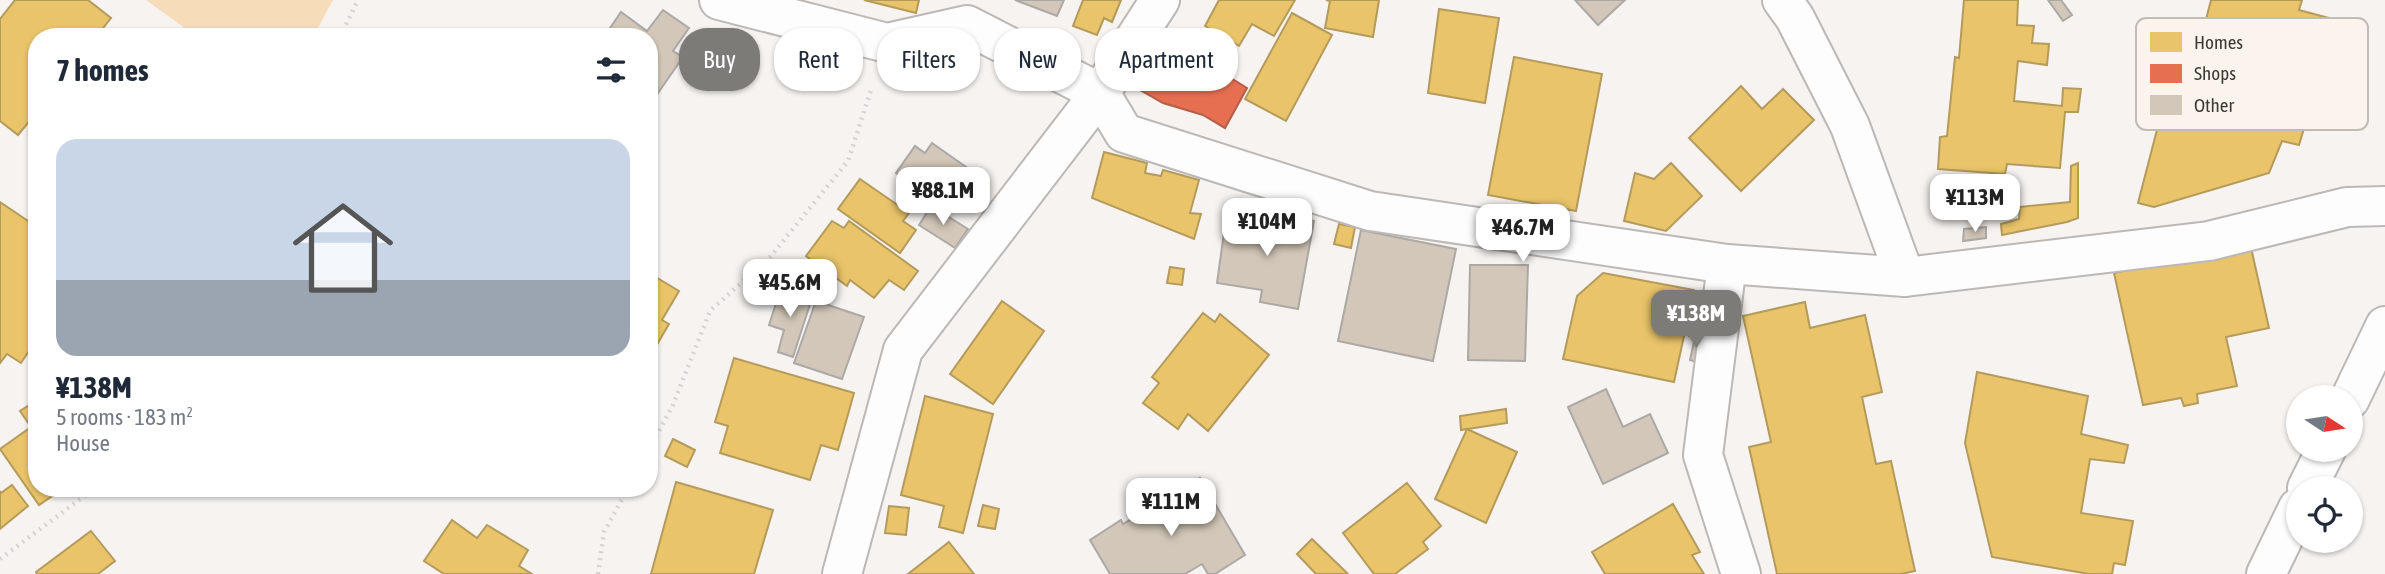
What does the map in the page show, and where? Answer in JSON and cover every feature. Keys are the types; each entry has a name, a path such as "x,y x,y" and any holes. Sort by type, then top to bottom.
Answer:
{"street":[{"path":"719,0 877,40"},
{"path":"842,574 903,350 1100,93 1160,0"},
{"path":"1782,0 1795,18 1850,125 1905,276"},
{"path":"954,28 967,25 973,28"},
{"path":"980,32 1100,93 1124,133 1370,211 1727,264 1905,276 2209,241 2347,207 2385,206"},
{"path":"1727,264 1703,455 1741,574"},
{"path":"2357,385 2385,326"},
{"path":"2266,574 2286,533"}],"path":[{"path":"344,28 358,0"},
{"path":"658,432 673,405 710,311 771,256 848,161 877,73"},
{"path":"0,559 83,497"},
{"path":"598,574 604,532 623,497"}],"shaded area":[{"path":"146,0 333,0 318,28 185,28"}],"building: Homes":[{"path":"15,0 88,0 111,18 103,28 28,28 28,123 18,135 0,121 0,19"},
{"path":"864,0 919,0 916,13"},
{"path":"1083,0 1121,0 1112,22 1104,18 1100,28 1095,28 1095,34 1073,26"},
{"path":"1219,0 1295,0 1274,36 1252,24 1239,46 1238,28 1205,26"},
{"path":"1326,0 1379,0 1373,37 1325,28 1330,1"},
{"path":"1964,0 2018,0 2017,25 2034,26 2032,43 2049,44 2047,65 2018,61 2014,101 2062,106 2063,88 2081,89 2078,112 2065,112 2060,168 2007,164 2005,174 1938,169 1940,137 1947,136 1955,57 1959,58"},
{"path":"2211,0 2302,0 2299,10 2329,18 2206,18"},
{"path":"1439,9 1499,18 1485,103 1428,93"},
{"path":"1292,13 1332,35 1286,121 1245,99"},
{"path":"1514,57 1602,74 1576,211 1488,195"},
{"path":"1741,86 1762,109 1783,89 1814,120 1741,191 1689,138"},
{"path":"2157,130 2304,130 2299,145 2282,141 2269,173 2154,207 2138,203"},
{"path":"1104,152 1147,163 1145,173 1161,176 1163,170 1199,180 1190,213 1201,214 1194,239 1092,198"},
{"path":"1671,163 1702,196 1666,231 1624,221 1635,173 1654,179"},
{"path":"2078,163 2078,218 2002,235 2001,224 2019,219 2020,207 2070,202 2071,166"},
{"path":"860,179 909,213 903,221 916,230 900,253 838,209"},
{"path":"0,202 28,221 28,352 21,363 7,354 0,363"},
{"path":"832,221 844,228 849,221 918,271 904,290 889,280 874,298 850,280 847,286 806,256"},
{"path":"1339,224 1355,227 1351,248 1334,244"},
{"path":"2250,243 2269,328 2226,337 2237,386 2197,394 2198,403 2184,406 2181,398 2143,405 2114,273"},
{"path":"1170,267 1184,269 1182,285 1167,283"},
{"path":"1603,273 1694,290 1674,382 1563,359 1577,296"},
{"path":"658,278 679,291 662,320 669,324 658,343"},
{"path":"1002,301 1044,331 993,404 950,374"},
{"path":"1805,302 1810,328 1865,315 1882,392 1862,397 1876,464 1891,461 1915,571 1901,574 1777,574 1749,447 1771,442 1743,316"},
{"path":"1694,312 1705,314 1701,339 1689,336"},
{"path":"1203,313 1215,322 1220,314 1269,355 1208,431 1188,414 1178,429 1143,403 1159,383 1152,377"},
{"path":"734,358 854,393 838,450 821,445 810,480 720,453 728,426 715,422"},
{"path":"1977,372 2088,396 2081,434 2128,445 2124,463 2090,459 2081,513 2133,521 2125,565 2114,563 2112,574 2089,574 1992,557 1965,443"},
{"path":"925,396 993,414 963,533 939,527 944,506 901,495"},
{"path":"28,406 28,423 20,411"},
{"path":"1506,409 1507,423 1461,430 1460,416"},
{"path":"28,429 28,489 0,449"},
{"path":"1467,429 1517,452 1486,523 1435,499"},
{"path":"673,439 695,450 687,467 665,456"},
{"path":"676,482 773,510 754,574 651,574"},
{"path":"1407,483 1441,526 1423,542 1428,549 1395,574 1374,574 1343,533"},
{"path":"12,485 28,506 0,529 0,491 1,493"},
{"path":"33,497 51,497 39,505"},
{"path":"1673,504 1700,552 1692,555 1704,574 1605,574 1592,552"},
{"path":"983,505 999,509 995,529 978,526"},
{"path":"889,506 909,508 906,535 885,533"},
{"path":"452,520 477,538 487,525 528,550 519,566 532,574 444,574 424,561"},
{"path":"91,531 115,561 98,574 37,574 36,572"},
{"path":"1312,539 1348,574 1316,574 1297,554"},
{"path":"949,542 974,574 908,574"}],"building: Shops":[{"path":"1238,82 1247,88 1225,128 1203,115 1163,103 1142,91 1238,91"}],"building: Other":[{"path":"1015,0 1064,0 1057,16"},
{"path":"1575,0 1625,0 1598,25"},
{"path":"2048,0 2061,0 2072,15 2063,21"},
{"path":"663,10 689,28 679,28 679,42 673,51 679,55 679,63 658,93 658,28 649,28"},
{"path":"621,12 643,28 610,28"},
{"path":"932,143 976,174 950,211 896,173 915,146 925,153"},
{"path":"931,206 968,229 955,248 919,225"},
{"path":"1277,214 1314,221 1298,309 1260,302 1262,290 1217,283 1226,218 1274,224"},
{"path":"1986,227 1986,238 1963,241 1964,229"},
{"path":"1361,230 1456,249 1433,361 1338,341"},
{"path":"1470,265 1528,265 1525,361 1468,360"},
{"path":"781,288 812,298 793,357 778,352 784,330 769,325"},
{"path":"816,301 864,317 842,379 794,363"},
{"path":"1695,337 1701,339 1697,362 1690,360"},
{"path":"1606,389 1623,427 1650,414 1668,453 1603,484 1568,407"},
{"path":"1200,478 1245,555 1215,574 1208,574 1202,564 1185,574 1110,574 1090,540 1121,520 1123,524"}]}
